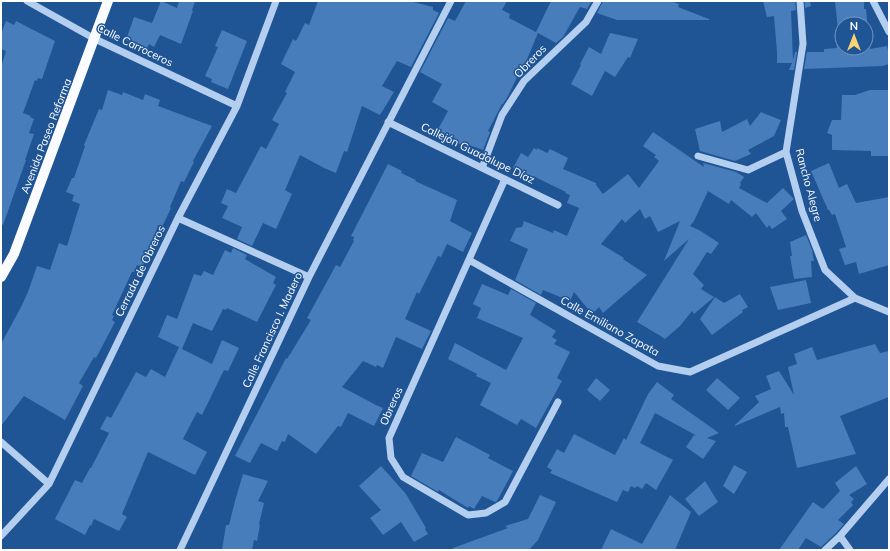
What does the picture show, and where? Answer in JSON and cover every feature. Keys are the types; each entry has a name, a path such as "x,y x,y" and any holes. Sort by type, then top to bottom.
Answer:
{"main road":[{"name":"Avenida Paseo Reforma","path":"1,277 14,254 108,1"}],"street":[{"name":"Calle Carroceros","path":"27,1 95,39 237,106"},
{"name":"Cerrada de Obreros","path":"1,536 49,484 178,218 237,106 276,1"},
{"name":"Calle Francisco I. Madero","path":"180,550 309,277 451,1"},
{"name":"Obreros","path":"482,168 502,115 524,81 586,22 598,1"},
{"name":"Rancho Alegre","path":"800,1 803,44 786,152 802,211 825,270 855,298 889,312"},
{"path":"873,1 889,32"},
{"name":"Callejón Guadalupe Díaz","path":"388,122 558,205"},
{"path":"698,156 748,170 786,152"},
{"name":"Obreros","path":"505,179 389,438 391,458 403,477 468,515 486,513 505,502 558,402"},
{"path":"178,218 309,277"},
{"name":"Calle Emiliano Zapata","path":"469,260 658,366 690,372 855,298"},
{"path":"1,442 49,484"},
{"path":"825,550 840,536 889,479"},
{"path":"840,536 850,550"}],"building":[{"path":"161,1 177,8 179,1 195,1 181,44 160,35 154,47 149,44 146,50 126,40 134,17 152,23"},
{"path":"318,1 409,1 433,7 433,10 439,13 411,67 397,61 382,86 394,92 380,115 362,106 347,152 344,151 336,173 300,155 285,190 292,194 276,229 263,223 252,246 237,239 242,227 222,218 228,206 221,203 227,189 236,193 261,146 266,149 279,124 272,120 287,93 285,92 295,72 281,64 293,39 296,41 305,23 309,25"},
{"path":"466,1 507,1 502,10 510,14 509,18 536,32 551,1 592,1 587,9 580,7 563,37 556,43 538,33 523,69 521,69 508,96 502,104 488,131 490,132 483,150 469,145 468,148 436,133 448,111 432,102 442,84 420,72 448,18 455,21"},
{"path":"603,1 671,1 679,4 678,7 709,20 617,20 597,13"},
{"path":"763,1 795,1 796,10 791,11 793,60 795,52 797,52 794,70 789,70 792,63 777,63 774,16 767,17"},
{"path":"805,1 810,1 811,6 805,8"},
{"path":"864,1 864,9 866,9 867,16 837,16 835,2"},
{"path":"6,21 14,25 16,21 55,41 42,79 38,78 37,81 35,80 23,113 34,119 29,133 34,134 3,225 1,224 1,67 6,51 1,49 1,34"},
{"path":"222,30 247,41 228,89 211,82 212,79 205,76 218,47 215,46"},
{"path":"610,33 638,39 630,58 628,57 615,77 605,71 592,96 571,84 589,47 601,54"},
{"path":"887,46 889,64 882,66 804,69 807,52 824,52 824,49 834,48 834,56 874,56 874,48"},
{"path":"108,90 122,95 123,92 143,100 145,94 160,100 158,106 212,126 193,161 194,162 184,182 181,181 162,227 158,225 142,267 137,265 134,272 132,272 112,315 114,316 112,320 115,322 96,358 94,357 79,383 83,386 65,420 24,396 1,426 1,344 28,292 37,266 50,270 59,243 67,246 80,204 72,201 74,195 66,192 72,178 74,178 85,146 84,145 99,109 102,110"},
{"path":"870,90 889,90 889,156 871,156 871,151 832,150 832,135 827,133 832,120 841,120 842,95 855,95"},
{"path":"761,112 781,120 774,136 748,150 751,154 735,161 700,151 695,129 720,121 722,132 747,119 750,126"},
{"path":"653,132 704,167 703,163 736,172 744,177 739,188 767,203 783,188 794,199 781,211 787,219 772,229 769,225 767,228 756,213 752,217 731,200 729,204 708,191 694,221 690,226 719,243 711,254 707,252 693,274 704,285 701,289 714,297 694,314 692,311 680,326 665,339 637,322 689,239 664,261 680,221 658,232 650,216 645,219 640,209 625,223 622,219 601,244 624,258 623,259 647,275 603,313 599,307 592,314 574,292 570,301 543,290 541,295 515,280 528,249 510,241 516,228 522,227 524,221 553,233 554,230 567,236 579,208 567,203 570,195 565,193 566,192 533,176 532,178 513,168 521,153 528,157 534,148 547,153 550,149 568,158 563,169 596,183 603,194 628,174 639,188 659,161 654,157 656,155 643,146"},
{"path":"829,163 839,188 847,184 856,203 889,197 889,265 859,274 856,262 845,265 839,249 846,247 835,214 832,215 828,210 811,171"},
{"path":"388,164 402,171 401,173 416,180 415,181 457,200 450,221 472,233 463,252 447,244 441,257 438,256 419,294 417,292 405,319 431,331 422,349 396,337 383,368 377,365 376,367 363,361 342,387 383,408 374,426 348,413 341,427 338,426 316,454 288,434 285,442 282,441 277,451 261,443 250,463 235,456 286,358 287,359 311,320 307,318 336,265 340,267 354,241 354,237 351,236"},
{"path":"806,235 812,250 814,261 811,261 812,277 794,279 790,256 792,256 790,242"},
{"path":"233,248 247,255 245,259 276,277 273,283 276,285 257,322 227,308 226,310 223,309 212,331 193,323 182,349 212,364 222,340 239,348 228,371 224,370 202,415 197,412 183,439 207,452 195,475 148,452 122,514 127,517 119,531 94,519 85,535 55,519 75,480 82,483 91,468 109,433 100,429 107,416 111,418 136,372 146,377 151,369 165,377 179,347 158,337 167,315 177,319 194,274 201,276 204,271 213,275 225,250 231,253"},
{"path":"806,280 811,303 778,310 770,287"},
{"path":"482,284 508,295 511,289 536,303 530,315 556,331 552,337 557,340 554,344 570,352 557,378 562,381 536,428 521,419 517,425 480,405 491,383 448,359 455,343 506,370 523,338 477,318 481,308 473,304"},
{"path":"740,294 748,307 742,310 743,312 712,335 700,319 715,297 724,303"},
{"path":"875,344 880,353 889,351 889,397 840,416 856,454 797,468 788,427 785,427 784,413 781,414 780,407 735,426 759,402 755,396 771,389 766,376 779,371 794,395 788,367 797,364 794,354 812,347 817,360"},
{"path":"596,378 610,390 600,401 587,390"},
{"path":"717,378 740,398 728,410 706,390"},
{"path":"657,382 674,395 671,399 719,433 707,438 716,441 703,459 686,447 694,435 697,436 655,413 640,443 673,460 656,490 646,483 642,489 637,486 635,488 631,486 628,492 623,490 617,502 550,473 552,470 547,467 557,449 564,453 574,434 615,455 624,438 626,440 648,394"},
{"path":"456,437 490,455 488,458 513,471 497,501 495,502 482,496 474,509 469,506 468,508 439,490 438,492 411,476 422,453 443,462"},
{"path":"734,465 747,472 734,494 723,486"},
{"path":"381,466 406,494 426,528 425,529 428,534 414,542 401,522 383,535 370,518 381,510 359,486"},
{"path":"856,466 867,484 849,495 854,499 851,502 853,505 838,520 844,524 836,533 821,547 806,538 798,550 779,550 813,502 823,509 840,491 835,483"},
{"path":"243,474 268,481 258,501 264,503 257,541 254,540 252,550 222,550 226,525 229,525"},
{"path":"705,481 718,502 699,516 685,499"},
{"path":"540,495 556,502 538,540 529,550 453,550 453,548 508,528 505,526 528,519"},
{"path":"670,495 691,512 675,550 601,550 611,529 642,544"}]}
